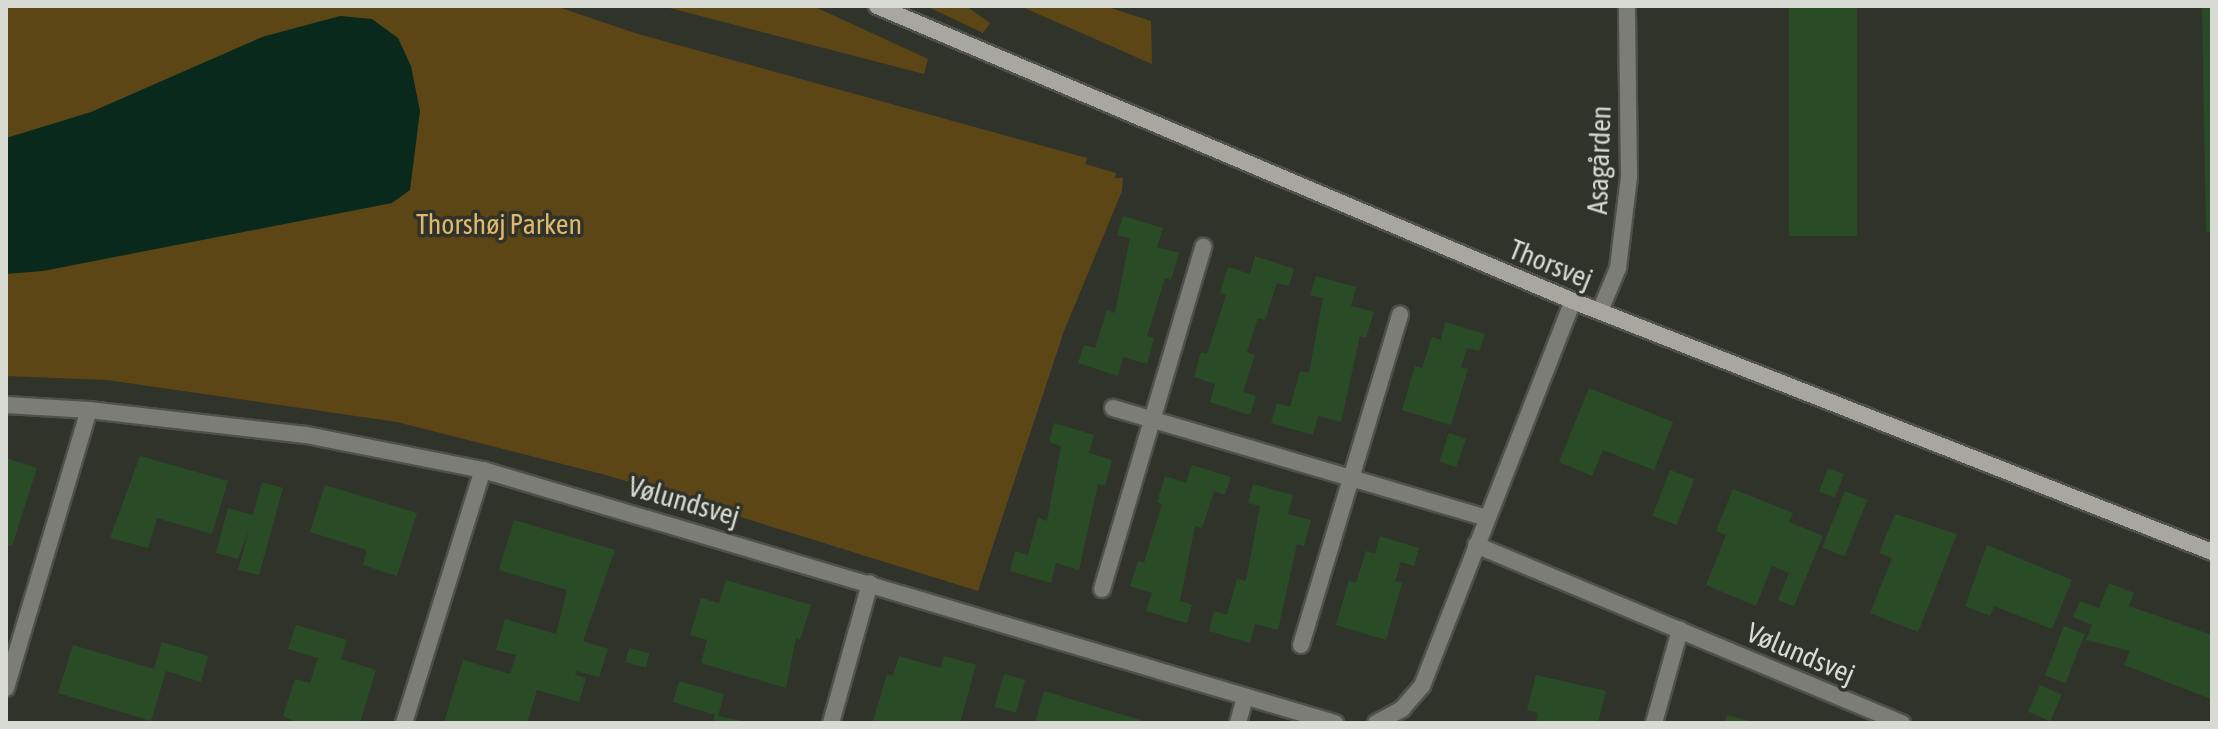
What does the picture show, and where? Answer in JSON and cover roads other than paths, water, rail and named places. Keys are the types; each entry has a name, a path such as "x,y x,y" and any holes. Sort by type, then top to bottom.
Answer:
{"street":[{"name":"Thorsvej","path":"877,6 1573,301 2212,552"},
{"name":"Asagården","path":"1600,311 1618,268 1629,177 1627,6"},
{"path":"1102,589 1203,247"},
{"path":"1376,723 1402,709 1422,686 1573,301"},
{"path":"1301,645 1400,314"},
{"name":"Vølundsvej","path":"6,405 89,410 306,435 483,470 1335,723"},
{"path":"1113,408 1487,518"},
{"path":"6,688 89,410"},
{"path":"404,723 483,470"},
{"name":"Vølundsvej","path":"1476,545 1902,723"},
{"path":"831,723 870,583"},
{"path":"1654,723 1680,630"},
{"path":"1238,723 1245,697"}],"park label":[{"name":"Thorshøj Parken","path":"499,224"}]}
